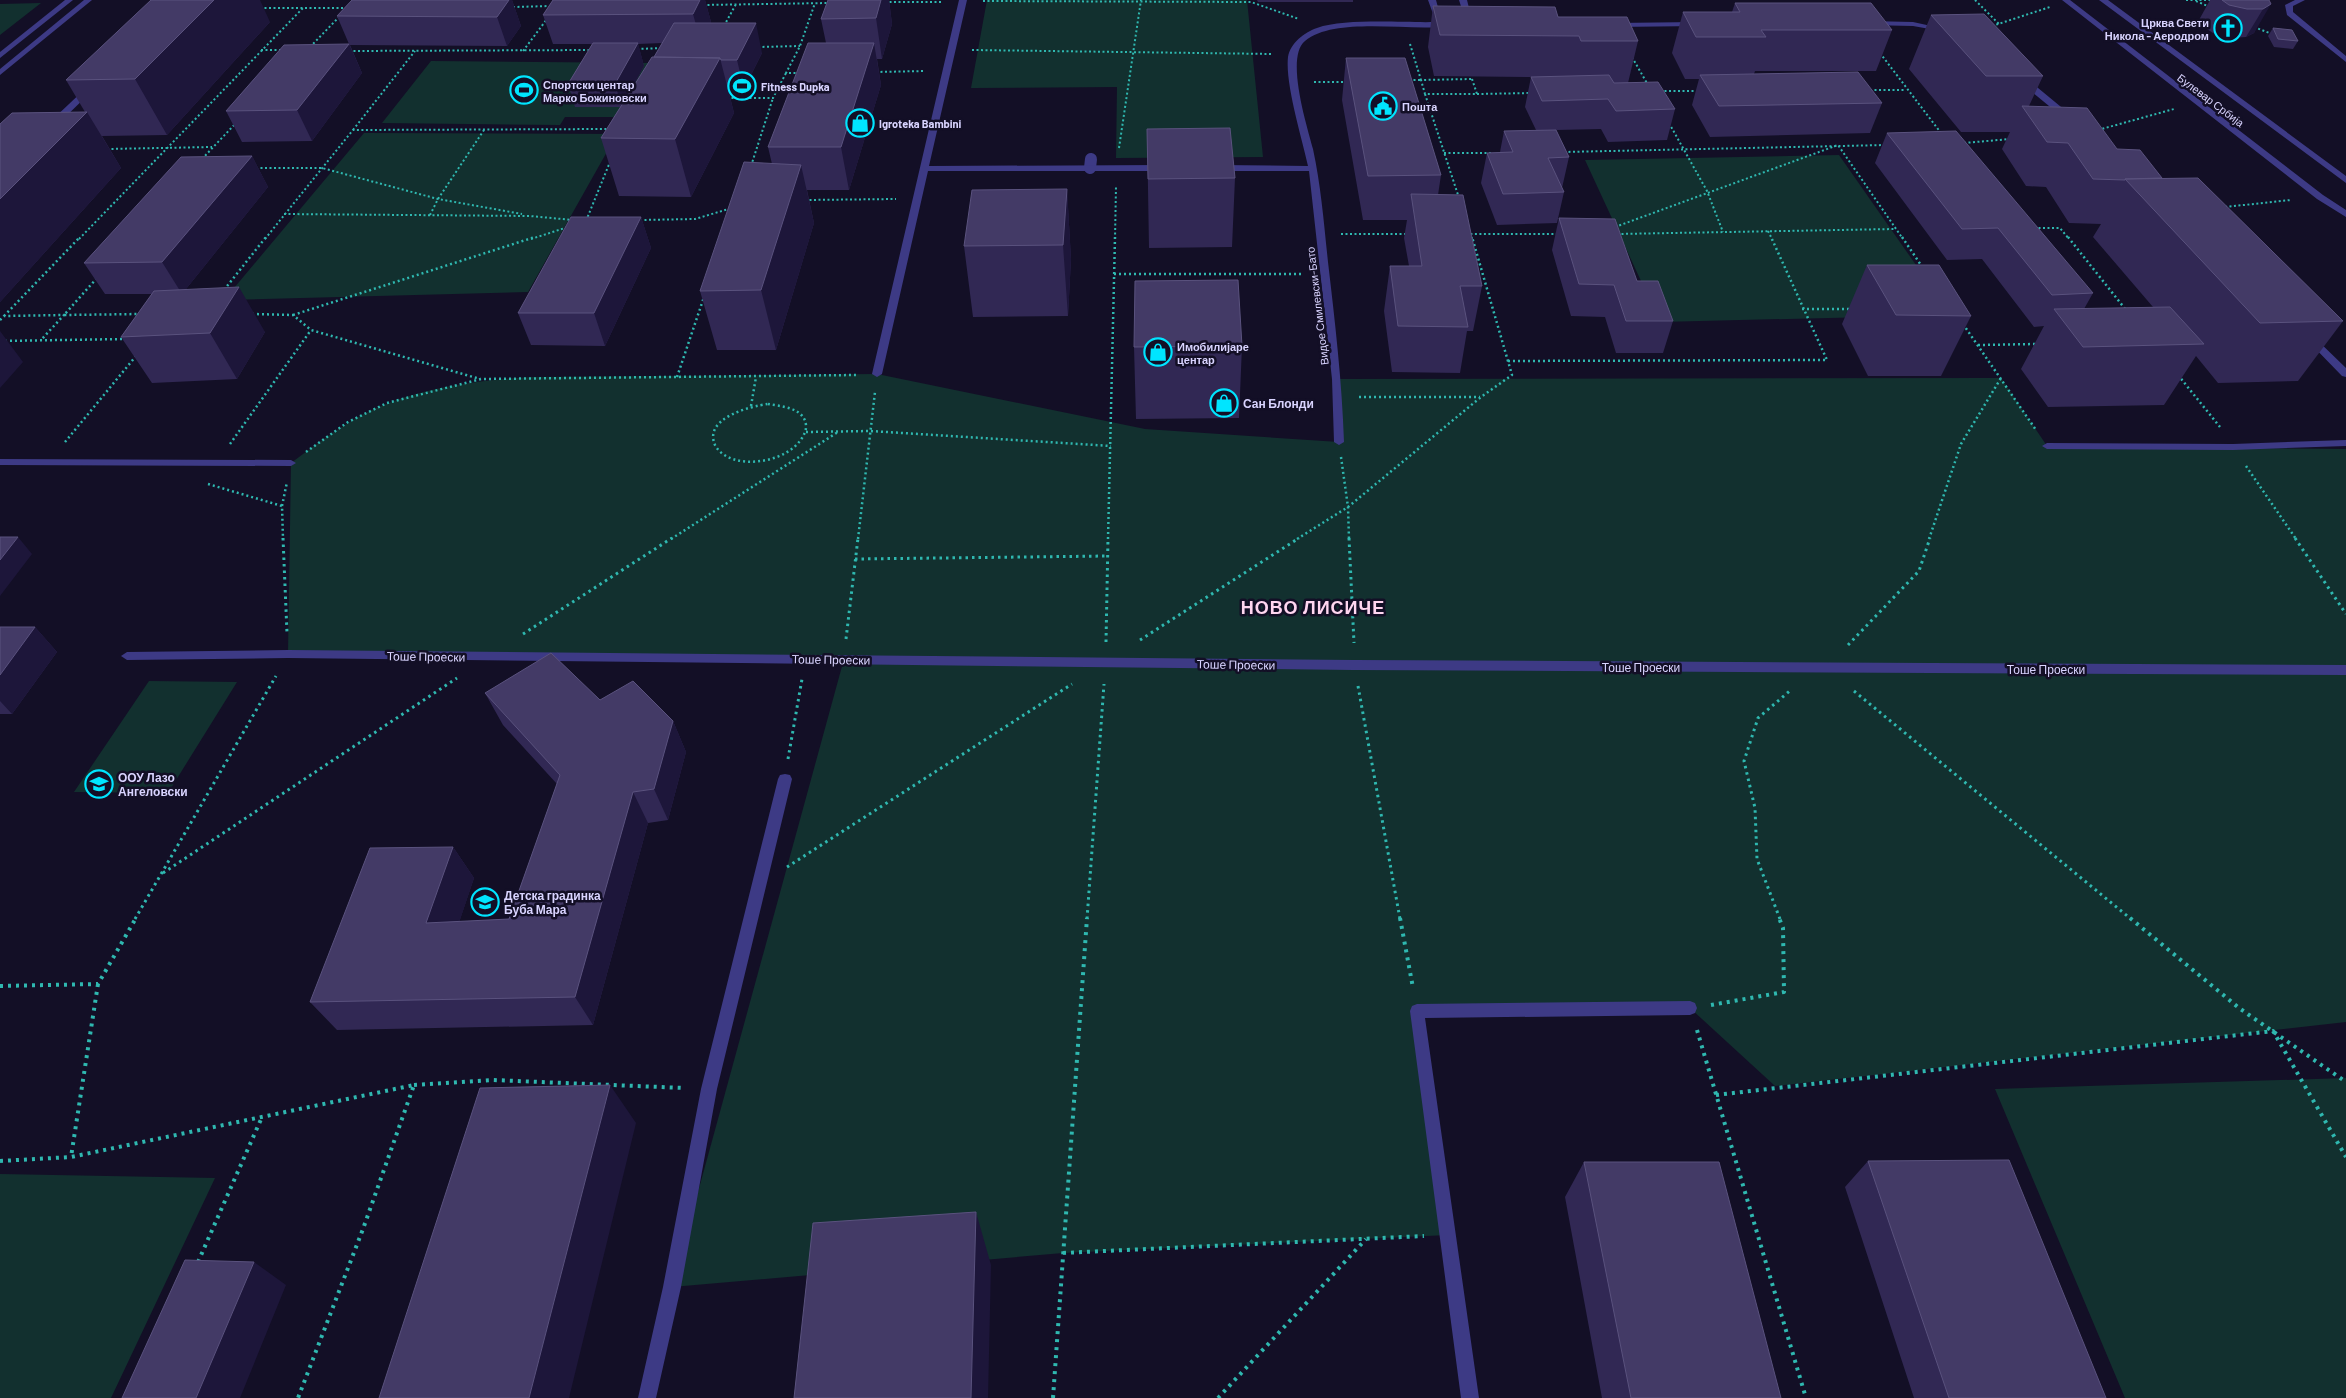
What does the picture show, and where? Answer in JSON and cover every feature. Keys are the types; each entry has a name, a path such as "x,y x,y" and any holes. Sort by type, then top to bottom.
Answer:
{"street":[{"path":"0,56 69,0"},
{"path":"0,73 88,0"},
{"path":"1432,0 1440,24"},
{"path":"1463,0 1464,24"},
{"name":"Булевар Србија","path":"2066,0 2320,197 2346,214"},
{"name":"Булевар Србија","path":"2103,0 2341,174 2346,180"},
{"path":"2301,0 2289,5 2290,13 2346,60"},
{"path":"877,374 917,198 944,94 945,71 952,50 963,1"},
{"path":"1858,23 1913,24 1962,36"},
{"path":"1292,55 1301,40 1319,30 1341,26 1404,24 1481,25"},
{"path":"1604,25 1703,24"},
{"path":"0,45 20,40"},
{"name":"Видое Смилевски-Бато","path":"1292,55 1294,83 1313,168 1337,397 1339,442"},
{"path":"2018,77 2088,133"},
{"path":"46,130 97,82"},
{"path":"1090,168 1091,159"},
{"path":"924,169 1175,168"},
{"path":"1205,168 1313,168"},
{"path":"2304,331 2346,374"},
{"path":"2047,446 2233,447 2346,444"},
{"path":"0,462 291,463"},
{"name":"Тоше Проески","path":"127,656 288,654 1354,665 2346,670"},
{"path":"647,1398 672,1287 709,1089 785,779"},
{"path":"1470,1398 1417,1011 1690,1008"}],"path":[{"path":"1974,0 1999,24"},
{"path":"2186,0 2210,0"},
{"path":"1053,1398 1105,662 1116,168 1141,1"},
{"path":"884,2 1251,1 1328,29"},
{"path":"2196,1 2213,8"},
{"path":"750,169 773,98 800,46 816,3"},
{"path":"696,5 835,3"},
{"path":"722,30 736,4"},
{"path":"506,7 556,6"},
{"path":"0,320 303,7"},
{"path":"1962,36 2050,7"},
{"path":"255,8 348,8 306,51 316,51"},
{"path":"523,52 551,14"},
{"path":"1858,23 1944,137"},
{"path":"1404,24 1420,80 1462,207"},
{"path":"1613,25 1652,91 1701,91"},
{"path":"2252,26 2280,35"},
{"path":"752,47 800,46"},
{"path":"636,49 665,48"},
{"path":"261,50 288,50"},
{"path":"346,51 523,52 599,50"},
{"path":"952,50 1292,55"},
{"path":"224,290 415,51"},
{"path":"876,72 945,71"},
{"path":"786,73 806,73"},
{"path":"1401,80 1472,79 1477,94"},
{"path":"1294,83 1352,81"},
{"path":"1868,90 1907,90"},
{"path":"1425,94 1536,93"},
{"path":"724,98 773,98"},
{"path":"2088,133 2176,108"},
{"path":"1665,115 1707,191 1723,232"},
{"path":"201,161 239,120"},
{"path":"353,130 613,129"},
{"path":"430,215 438,199 484,130"},
{"path":"1960,144 2019,139"},
{"path":"1611,228 1707,191 1838,145"},
{"path":"1838,145 1923,269"},
{"path":"1560,152 1685,151 1838,145 1894,145"},
{"path":"100,149 212,147"},
{"path":"1444,153 1492,153"},
{"path":"596,221 586,221 612,157"},
{"path":"244,314 292,315 577,222 530,216 438,199 322,168 254,168"},
{"path":"800,200 917,198"},
{"path":"2219,208 2297,200"},
{"path":"634,220 695,219 738,205"},
{"path":"284,214 530,216"},
{"path":"2031,228 2060,228 2128,312"},
{"path":"1614,234 1894,229"},
{"path":"1508,361 1827,360 1802,309 1768,231"},
{"path":"1320,234 1414,234"},
{"path":"1139,641 1348,507 1481,397 1512,375 1471,234 1566,234"},
{"path":"40,340 103,271"},
{"path":"1114,274 1324,274"},
{"path":"677,377 706,294"},
{"path":"1802,309 1858,309"},
{"path":"4,316 149,314"},
{"path":"292,315 311,330 481,379"},
{"path":"1962,324 2047,446"},
{"path":"71,1157 98,984 288,654 282,506 202,483 311,330"},
{"path":"0,341 132,339"},
{"path":"1978,345 2046,344"},
{"path":"49,462 138,354"},
{"path":"291,463 348,422 387,403 481,379 877,374 844,659"},
{"path":"2177,374 2233,447 2346,614"},
{"path":"751,406 756,377"},
{"path":"1806,1398 1690,1008 1784,992 1783,928 1757,859 1755,808 1744,761 1758,718 1788,692 1826,668 1919,570 1961,444 2001,378"},
{"path":"1337,397 1481,397"},
{"path":"768,404 791,408 801,414 807,426 806,432 801,442 781,456 752,462 726,457 717,450 713,442 714,431 721,422 736,412 751,406 768,404"},
{"path":"806,432 870,431 1111,446"},
{"path":"1339,442 1348,507 1354,619 1354,665 1417,1011"},
{"path":"855,559 1108,556"},
{"path":"785,779 806,659"},
{"path":"760,885 1105,662"},
{"path":"1826,668 2239,1008 2346,1082"},
{"path":"0,986 98,984"},
{"path":"1716,1095 2273,1031"},
{"path":"2273,1031 2346,1157"},
{"path":"0,1161 71,1157 414,1085 493,1080 709,1089"},
{"path":"298,1398 363,1230 414,1085"},
{"path":"195,1271 262,1116"},
{"path":"1063,1253 1448,1235"},
{"path":"1218,1398 1367,1239"}],"green space":[{"path":"987,0 1247,0 1263,157 1116,158 1117,87 971,88"},
{"path":"41,3 0,35 0,4"},
{"name":"Спортски центар Марко Божиновски","path":"431,61 654,63 623,117 565,117 560,125 382,123"},
{"path":"364,133 617,134 528,292 224,300"},
{"path":"1839,155 1951,315 1660,322 1585,160"},
{"path":"877,374 1145,429 1339,442 1337,379 2001,378 2047,446 2346,449 2346,1022 1775,1086 1690,1008 1417,1011 1448,1235 1063,1253 672,1287 844,659 288,654 291,463 333,432 368,412 390,402 413,395 461,384 532,377"},
{"path":"149,681 237,682 168,793 74,792"},
{"path":"2346,1078 2346,1398 2125,1398 1995,1089"},
{"path":"0,1174 215,1178 111,1398 0,1398"}],"building":[{"path":"151,0 214,0 135,79 66,80"},
{"path":"352,0 509,0 497,17 337,16"},
{"path":"553,0 700,0 693,14 543,15"},
{"path":"828,0 881,0 876,18 821,19"},
{"path":"2222,0 2269,0 2271,4 2263,9 2247,9 2229,5"},
{"path":"1735,3 1871,3 1892,30 1761,30 1766,37 1696,37 1683,12 1740,12"},
{"path":"1433,6 1555,7 1558,17 1627,17 1638,41 1581,41 1579,36 1440,35"},
{"path":"1984,14 2043,76 1986,76 1931,15"},
{"path":"674,23 756,23 737,60 654,57"},
{"path":"2273,28 2292,30 2298,41 2278,39"},
{"path":"593,43 638,43 615,84 568,84"},
{"path":"808,43 874,43 841,147 768,147"},
{"path":"349,44 297,110 226,111 284,45"},
{"path":"652,57 720,58 675,139 601,138"},
{"path":"1346,58 1405,58 1441,175 1368,176"},
{"path":"1858,72 1882,103 1719,106 1700,75"},
{"path":"1609,75 1614,83 1658,82 1675,109 1616,111 1608,99 1542,101 1531,77"},
{"path":"2022,106 2087,108 2117,149 2140,150 2162,178 2093,179 2068,143 2047,142"},
{"path":"87,112 0,199 0,124 12,113"},
{"path":"1230,128 1235,178 1148,179 1147,129"},
{"path":"1556,130 1569,157 1548,158 1564,192 1503,194 1487,153 1513,152 1504,131"},
{"path":"1956,131 2093,293 2052,295 1998,228 1962,229 1887,133"},
{"path":"252,156 162,262 84,263 181,157"},
{"path":"744,162 801,165 761,290 700,291"},
{"path":"2198,178 2343,321 2260,323 2125,179"},
{"path":"1067,189 1063,245 964,246 972,190"},
{"path":"1411,194 1463,195 1482,286 1460,286 1468,327 1398,326 1390,266 1422,266"},
{"path":"571,217 641,217 594,313 518,313"},
{"path":"1559,218 1615,219 1637,281 1658,281 1673,321 1626,321 1614,285 1579,284"},
{"path":"1867,265 1939,265 1971,316 1896,315"},
{"path":"1238,280 1242,346 1134,347 1135,281"},
{"path":"239,287 210,333 121,337 154,291"},
{"path":"2170,307 2204,344 2083,347 2054,309"},
{"path":"0,537 18,537 0,560"},
{"path":"0,627 35,627 0,675"},
{"path":"551,653 600,700 633,681 673,721 654,789 633,792 575,997 310,1002 370,848 453,847 426,923 509,919 560,775 485,693"},
{"path":"610,1085 529,1398 379,1398 480,1088"},
{"path":"2009,1160 2106,1398 1949,1398 1868,1161"},
{"path":"1584,1162 1719,1162 1781,1398 1631,1398"},
{"path":"976,1212 971,1398 794,1398 813,1223"},
{"path":"185,1260 254,1262 196,1398 122,1398"}],"place":[{"name":"Црква Свети Никола - Аеродром","path":"2228,28"},
{"name":"Fitness Dupka","path":"742,86"},
{"name":"Спортски центар Марко Божиновски","path":"524,90"},
{"name":"Пошта","path":"1383,106"},
{"name":"Igroteka Bambini","path":"860,123"},
{"name":"Имобилијаре центар","path":"1158,352"},
{"name":"Сан Блонди","path":"1224,403"},
{"name":"ООУ Лазо Ангеловски","path":"99,784"},
{"name":"Детска градинка Буба Мара","path":"485,902"}],"district":[{"name":"НОВО ЛИСИЧЕ","path":"1313,607"}]}
